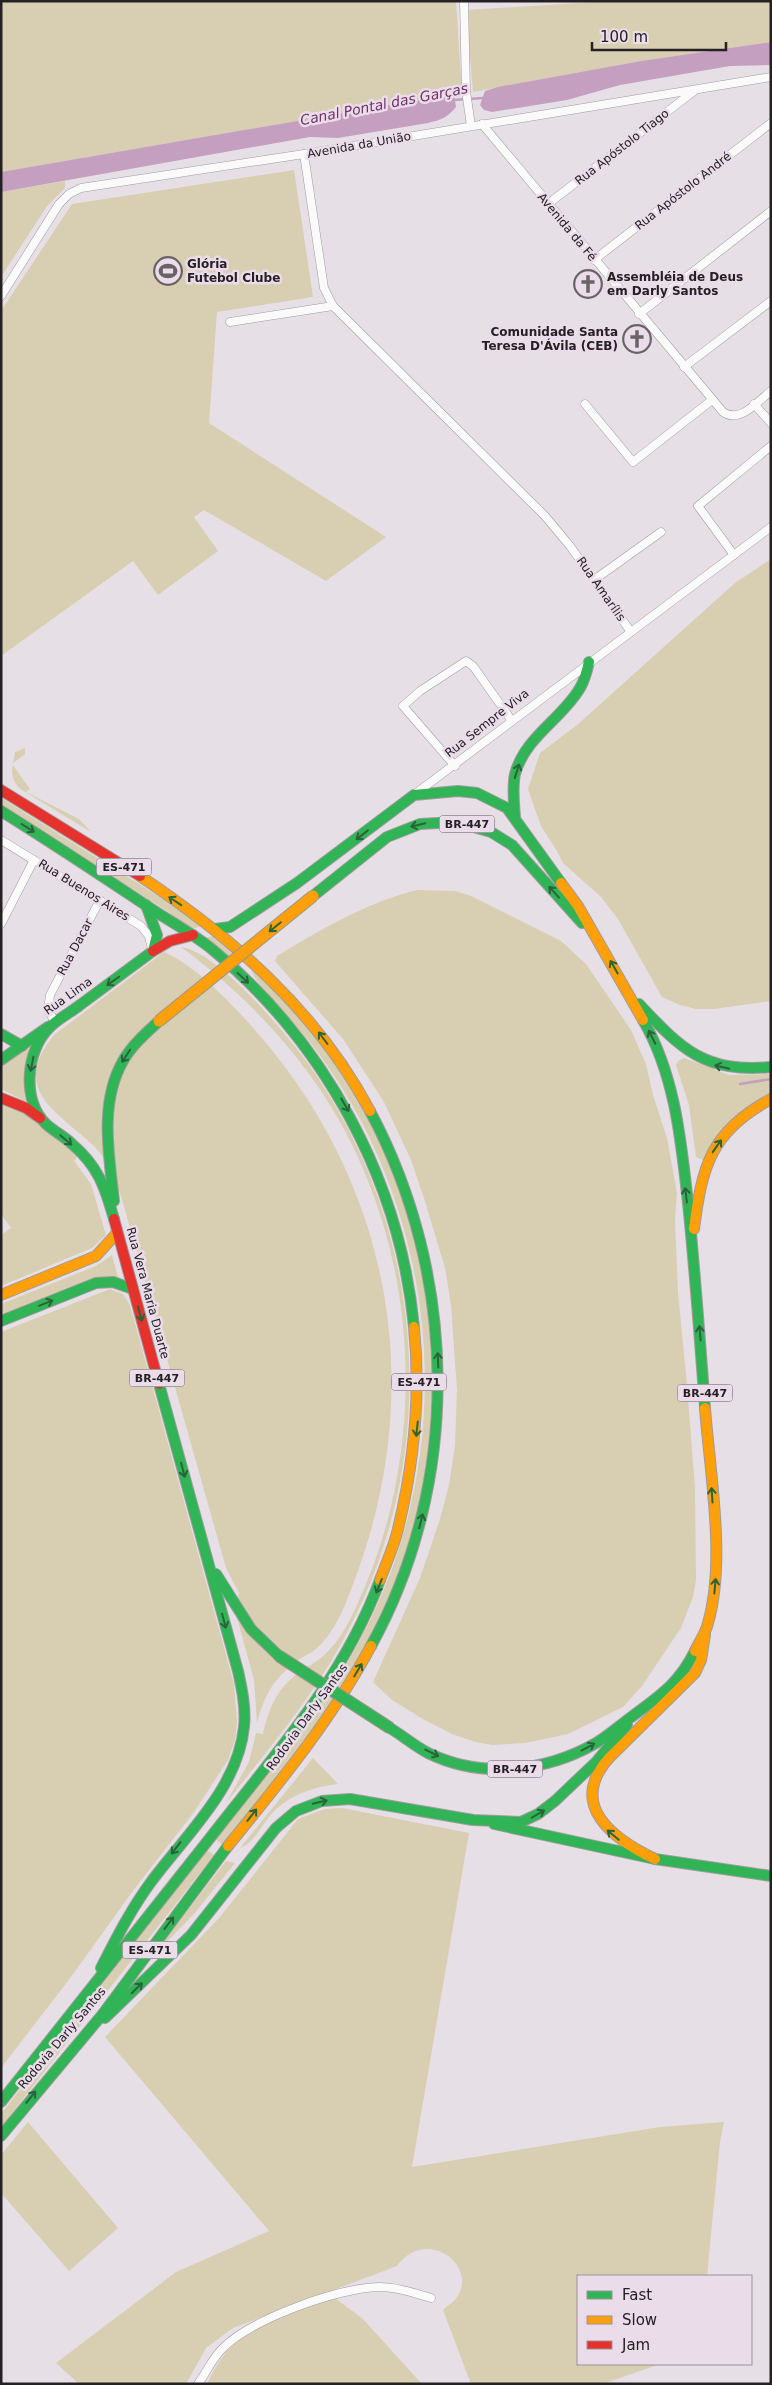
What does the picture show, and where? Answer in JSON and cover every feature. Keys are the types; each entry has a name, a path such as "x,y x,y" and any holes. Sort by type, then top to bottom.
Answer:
{"main road":[{"path":"516,818 512,787 516,768 533,738 579,690 589,662"},
{"name":"Rodovia Darly Santos","path":"1,790 115,861 215,929 279,986 323,1038 361,1094 392,1155 417,1226 434,1308 439,1376 435,1444 428,1489 411,1555 392,1604 365,1659 341,1698 311,1739 199,1883 88,2032 36,2091 1,2136"},
{"name":"BR-447","path":"198,1523 214,1570 254,1634 279,1656 390,1728 444,1759 476,1768 508,1770 553,1762 584,1750 658,1699 678,1681 694,1655 706,1627 714,1596 716,1544 692,1243 680,1132 662,1056 630,993 578,906 507,808 477,793 458,791 414,795"},
{"name":"Rua Sempre Viva","path":"215,929 230,927 297,883 414,795"},
{"name":"Rodovia Darly Santos","path":"1,811 194,935 249,984 294,1032 333,1085 368,1150 397,1225 412,1289 419,1354 418,1420 409,1485 397,1535 377,1590 348,1649 325,1687 287,1740 1,2102"},
{"name":"BR-447","path":"118,1233 107,1134 108,1101 114,1079 124,1057 140,1038 159,1021 377,843 392,834 420,824 456,822 491,832 512,845 599,940"},
{"path":"146,905 157,935 151,953"},
{"name":"Rua Lima","path":"1,1060 151,953 170,941 194,935"},
{"name":"BR-447","path":"630,993 675,1042 698,1058 724,1068 739,1070 771,1067"},
{"name":"Rua Vera Maria Duarte","path":"44,1120 32,1095 31,1068 39,1043 55,1022"},
{"path":"1,1034 22,1046"},
{"name":"Rua Vera Maria Duarte","path":"3,1098 26,1108 44,1120 83,1154 93,1167 104,1188 198,1523"},
{"name":"BR-447","path":"692,1243 700,1190 708,1160 730,1130 760,1104 771,1098"},
{"path":"1,1295 96,1256 118,1233"},
{"path":"1,1321 96,1283 113,1282 133,1289"},
{"path":"92,1988 123,1925 143,1892 229,1777 242,1740 245,1717 243,1693 198,1523"},
{"path":"655,1859 626,1845 603,1826 594,1804 596,1782 606,1763 695,1673 701,1660 706,1627"},
{"name":"BR-447","path":"88,2032 122,2004 191,1935 256,1852 289,1816 313,1804 331,1799 359,1800 473,1820 516,1822 538,1814 596,1762 635,1715"},
{"path":"473,1820 655,1859 771,1876"}],"street":[{"path":"464,1 466,91 471,126"},
{"name":"Avenida da União","path":"1,296 59,204 75,190 88,186 304,154 771,78"},
{"name":"Rua Apóstolo Tiago","path":"548,204 696,90"},
{"name":"Rua Apóstolo André","path":"594,260 771,122"},
{"name":"Avenida da Fé","path":"482,124 684,368 723,412 733,416 743,414 754,404"},
{"path":"230,322 332,306 324,288 304,154"},
{"path":"639,314 771,211"},
{"path":"684,368 771,301"},
{"name":"Rua Amarílis","path":"332,306 538,509 570,546 631,632"},
{"path":"771,391 754,404 771,424"},
{"path":"585,404 633,462 712,400"},
{"path":"734,555 698,506 771,446"},
{"name":"Rua Sempre Viva","path":"414,795 771,527"},
{"path":"594,580 661,532"},
{"path":"455,766 403,706 420,691 466,662 473,666 512,721"},
{"name":"Rua Buenos Aires","path":"1,840 144,928 151,940 151,953"},
{"path":"1,924 34,860"},
{"name":"Rua Dacar","path":"55,1022 48,1010 50,995 100,900"},
{"path":"198,2384 220,2350 229,2342 270,2319 318,2300 378,2287 403,2289 431,2298"}],"shaded area":[{"path":"1,1 456,1 462,93 1,172"},
{"path":"611,1 771,1 771,42 641,61 473,92 466,10"},
{"path":"771,42 771,65 730,66 620,85 567,100 492,112 484,110 480,105 485,91 498,87 641,61"},
{"path":"454,94 456,107 444,118 428,123 338,138 310,137 1,192 1,172"},
{"path":"294,170 313,297 217,312 209,423 386,537 326,581 204,510 194,517 218,551 158,595 133,561 1,656 1,311 72,204"},
{"path":"65,181 65,188 47,206 1,277 1,192"},
{"path":"771,559 771,1001 714,1009 696,1009 680,1005 662,997 618,919 601,897 563,863 541,826 528,789 540,753 577,725 735,583"},
{"path":"25,748 25,754 13,763 15,752"},
{"path":"13,765 30,789 26,792 79,819 91,832 22,790 14,781"},
{"path":"1,798 168,902 201,926 192,929 164,909 1,807"},
{"path":"418,890 455,891 469,895 561,941 586,964 631,1030 646,1064 653,1095 667,1138 677,1193 675,1221 678,1292 695,1488 696,1580 693,1597 681,1628 642,1686 623,1707 568,1734 525,1743 492,1745 452,1734 392,1700 373,1682 420,1578 440,1519 449,1485 455,1445 457,1390 451,1305 445,1268 424,1198 411,1160 384,1102 343,1039 275,961 277,956 345,917 382,901"},
{"path":"213,936 235,954 236,964 205,938"},
{"path":"181,947 196,952 213,963 231,977 267,1013 307,1062 347,1126 377,1194 397,1265 408,1338 409,1411 400,1484 380,1556 351,1625 324,1672 277,1739 226,1803 249,1762 256,1733 263,1734 275,1699 292,1678 316,1662 336,1642 350,1620 364,1589 386,1525 400,1459 406,1392 403,1324 392,1257 373,1192 345,1131 309,1074 266,1022 217,975"},
{"path":"164,952 203,977 241,1014 261,1037 306,1097 341,1160 367,1226 384,1295 391,1365 389,1436 377,1508 355,1579 335,1626 316,1649 284,1672 272,1686 257,1723 254,1680 236,1614 239,1593 226,1568 121,1196 111,1171 100,1153 44,1099 38,1086 36,1072 41,1055 54,1035"},
{"path":"251,969 291,1007 342,1071 381,1143 410,1219 427,1299 432,1381 426,1462 409,1542 380,1618 347,1678 308,1736 223,1845 215,1839 305,1726 321,1703 352,1654 382,1594 404,1531 418,1466 424,1400 423,1334 413,1268 396,1203 365,1128 329,1068 312,1045 260,985"},
{"path":"26,1049 31,1049 26,1067 29,1103 1,1089 1,1067"},
{"path":"684,1058 729,1075 771,1074 771,1093 703,1160 696,1157 689,1105 676,1065 678,1061"},
{"path":"1,1102 19,1109 79,1155 74,1161 91,1184 106,1235 92,1248 1,1286 1,1235 11,1228 1,1214"},
{"path":"112,1255 118,1277 93,1278 1,1315 1,1304 96,1266"},
{"path":"110,1289 123,1294 130,1305 234,1684 237,1722 235,1740 228,1760 194,1812 1,2068 1,1332"},
{"path":"313,1758 338,1784 309,1790 283,1803 269,1817 253,1839 240,1848"},
{"path":"342,1808 469,1833 412,2167 660,2127 724,2122 720,2142 707,2275 577,2275 577,2365 657,2365 603,2384 471,2384 443,2310 455,2300 461,2287 461,2275 456,2264 447,2255 435,2250 422,2249 409,2254 397,2266 233,2328 206,2348 186,2384 79,2384 56,2363 176,2272 269,2231 105,2037 220,1917 298,1819 325,1809"},
{"path":"207,1850 214,1855 1,2127 1,2114"},
{"path":"226,1861 235,1863 194,1914 149,1960"},
{"path":"28,2122 118,2228 69,2271 1,2193 1,2155"},
{"path":"336,2299 362,2318 422,2384 207,2384 227,2352 244,2337 269,2323 313,2304"}],"waterway":[{"name":"Canal Pontal das Garças","path":"454,100 483,98"},
{"path":"740,1084 771,1079"}],"traffic: fast":[{"path":"515,817 514,785 515,774 520,761 535,739 564,709 580,688 589,662"},
{"path":"215,929 230,927 297,883 414,795 458,791 477,793 507,808 561,883"},
{"path":"1,811 213,950 254,987 290,1028 323,1072 351,1119 374,1168 393,1220 406,1273 414,1327"},
{"path":"313,896 387,837 420,824 456,822 491,832 512,845 582,923"},
{"path":"114,1219 104,1187 88,1160 69,1141 51,1129 38,1113 30,1088 30,1075 35,1049 52,1025 153,951 157,935 146,905"},
{"path":"639,1004 668,1034 696,1055 712,1062 729,1066 748,1068 771,1067"},
{"path":"643,1020 663,1063 675,1108 679,1132 691,1229 705,1408"},
{"path":"114,1201 108,1148 108,1112 111,1094 123,1061 159,1021"},
{"path":"1,1060 48,1027"},
{"path":"1,1034 22,1046"},
{"path":"370,1111 399,1175 420,1241 433,1309 438,1378 434,1448 422,1516 401,1582 371,1646"},
{"path":"1,1321 96,1283 113,1282 133,1289"},
{"path":"101,1968 124,1924 144,1892 194,1829 221,1791 240,1749 244,1727 244,1706 238,1671 159,1384"},
{"path":"216,1574 251,1629 279,1656"},
{"path":"1,2102 282,1747 327,1683 347,1650 365,1616 380,1580"},
{"path":"390,1728 428,1753 448,1761 491,1769 535,1766 577,1753 600,1740 667,1689 682,1673 695,1651"},
{"path":"279,1656 390,1728"},
{"path":"105,2018 191,1935 276,1828 296,1811 322,1801 350,1799 473,1820 521,1822 538,1814 555,1801 596,1762 627,1725"},
{"path":"494,1824 655,1859 771,1876"},
{"path":"1,2136 102,2015 228,1846"}],"traffic: slow":[{"path":"140,876 208,925 270,979 325,1041 349,1075 370,1111"},
{"path":"561,883 578,906 643,1020"},
{"path":"159,1021 313,896"},
{"path":"694,1229 701,1187 713,1152 722,1138 735,1124 751,1111 771,1099"},
{"path":"1,1295 96,1256 117,1233"},
{"path":"380,1580 396,1536 404,1504 412,1454 417,1378 414,1327"},
{"path":"695,1651 707,1627 716,1573 715,1517 705,1408"},
{"path":"655,1859 624,1841 600,1819 594,1805 593,1791 597,1775 609,1758 695,1673 701,1660 705,1635"},
{"path":"228,1846 286,1774 340,1699 371,1646"}],"traffic: jam":[{"path":"1,790 140,876"},
{"path":"153,951 170,941 193,935"},
{"path":"1,1098 26,1108 40,1118"},
{"path":"114,1219 159,1384"}],"place":[{"name":"Glória Futebol Clube","path":"168,271"},
{"name":"Assembléia de Deus em Darly Santos","path":"588,284"},
{"name":"Comunidade Santa Teresa D'Ávila (CEB)","path":"637,339"}]}
